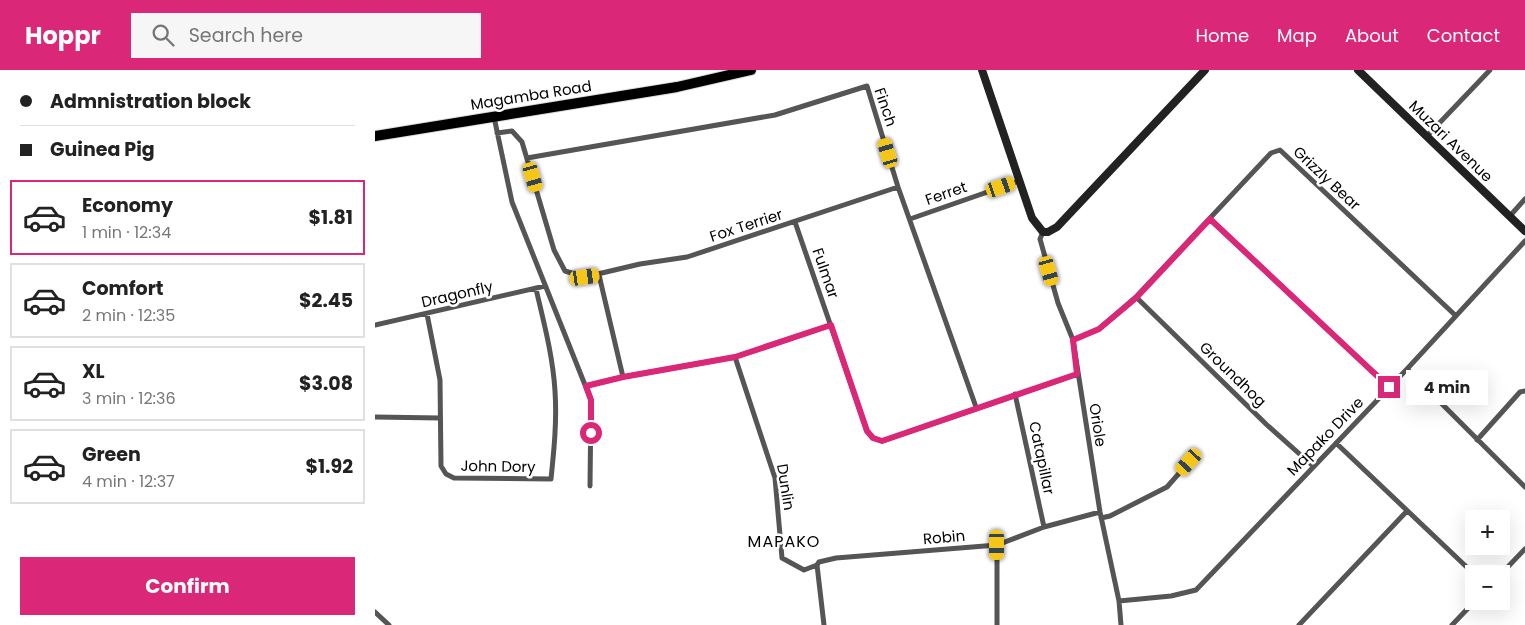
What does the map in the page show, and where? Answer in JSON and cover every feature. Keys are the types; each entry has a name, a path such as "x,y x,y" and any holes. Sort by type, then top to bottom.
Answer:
{"highway":[{"name":"Magamba Road","path":"375,136 677,87 751,70"}],"street":[{"path":"982,70 1032,218 1043,232 1048,232 1057,227 1205,70"},
{"name":"Muzari Avenue","path":"1358,70 1525,231"},
{"path":"1427,136 1490,70"},
{"name":"Finch","path":"527,158 775,115 867,86 898,187 976,407"},
{"path":"494,116 512,202 591,400 590,486"},
{"path":"497,133 513,131 523,142 527,158"},
{"name":"Grizzly Bear","path":"1073,340 1099,329 1136,298 1271,153 1280,150 1455,315"},
{"name":"Fox Terrier","path":"527,158 554,250 565,271 585,277 640,264 687,257 898,187"},
{"name":"Ferret","path":"910,219 1019,181"},
{"path":"1509,217 1525,199"},
{"path":"1210,219 1389,387"},
{"name":"Fulmar","path":"795,222 867,431 873,438 882,441 976,407 1077,374"},
{"name":"Oriole","path":"1043,232 1040,239 1058,304 1073,340 1101,518 1119,602 1121,625"},
{"name":"Mapako Drive","path":"1119,602 1171,596 1196,590 1407,369 1455,315 1525,242"},
{"path":"599,275 623,377"},
{"name":"Dragonfly","path":"375,325 545,286"},
{"name":"John Dory","path":"427,314 440,380 441,466 446,474 454,478 551,480 556,438 555,391 548,343 536,289"},
{"name":"Groundhog","path":"1136,298 1313,466"},
{"path":"586,386 623,377 735,357 831,325"},
{"name":"Dunlin","path":"735,357 775,478 782,558 803,570 817,566"},
{"path":"1407,369 1525,487"},
{"path":"1477,440 1520,392 1525,391"},
{"name":"Catapillar","path":"1015,394 1044,527"},
{"path":"375,417 440,418"},
{"path":"1336,443 1465,566"},
{"path":"1101,518 1110,516 1167,487 1189,462"},
{"path":"1299,625 1407,511"},
{"name":"Robin","path":"817,566 819,562 836,558 997,545 1044,527 1100,512"},
{"path":"997,545 997,625"},
{"path":"1510,565 1525,549"},
{"path":"817,566 823,625"},
{"path":"1452,625 1466,610"},
{"path":"375,612 388,625"}],"district":[{"name":"MAPAKO","path":"784,541"}],"route":[{"path":"591,433 591,400 586,386 623,377 735,357 831,325 867,431 873,438 882,441 976,407 1077,374 1073,340 1099,329 1136,298 1210,219 1389,387"}]}
